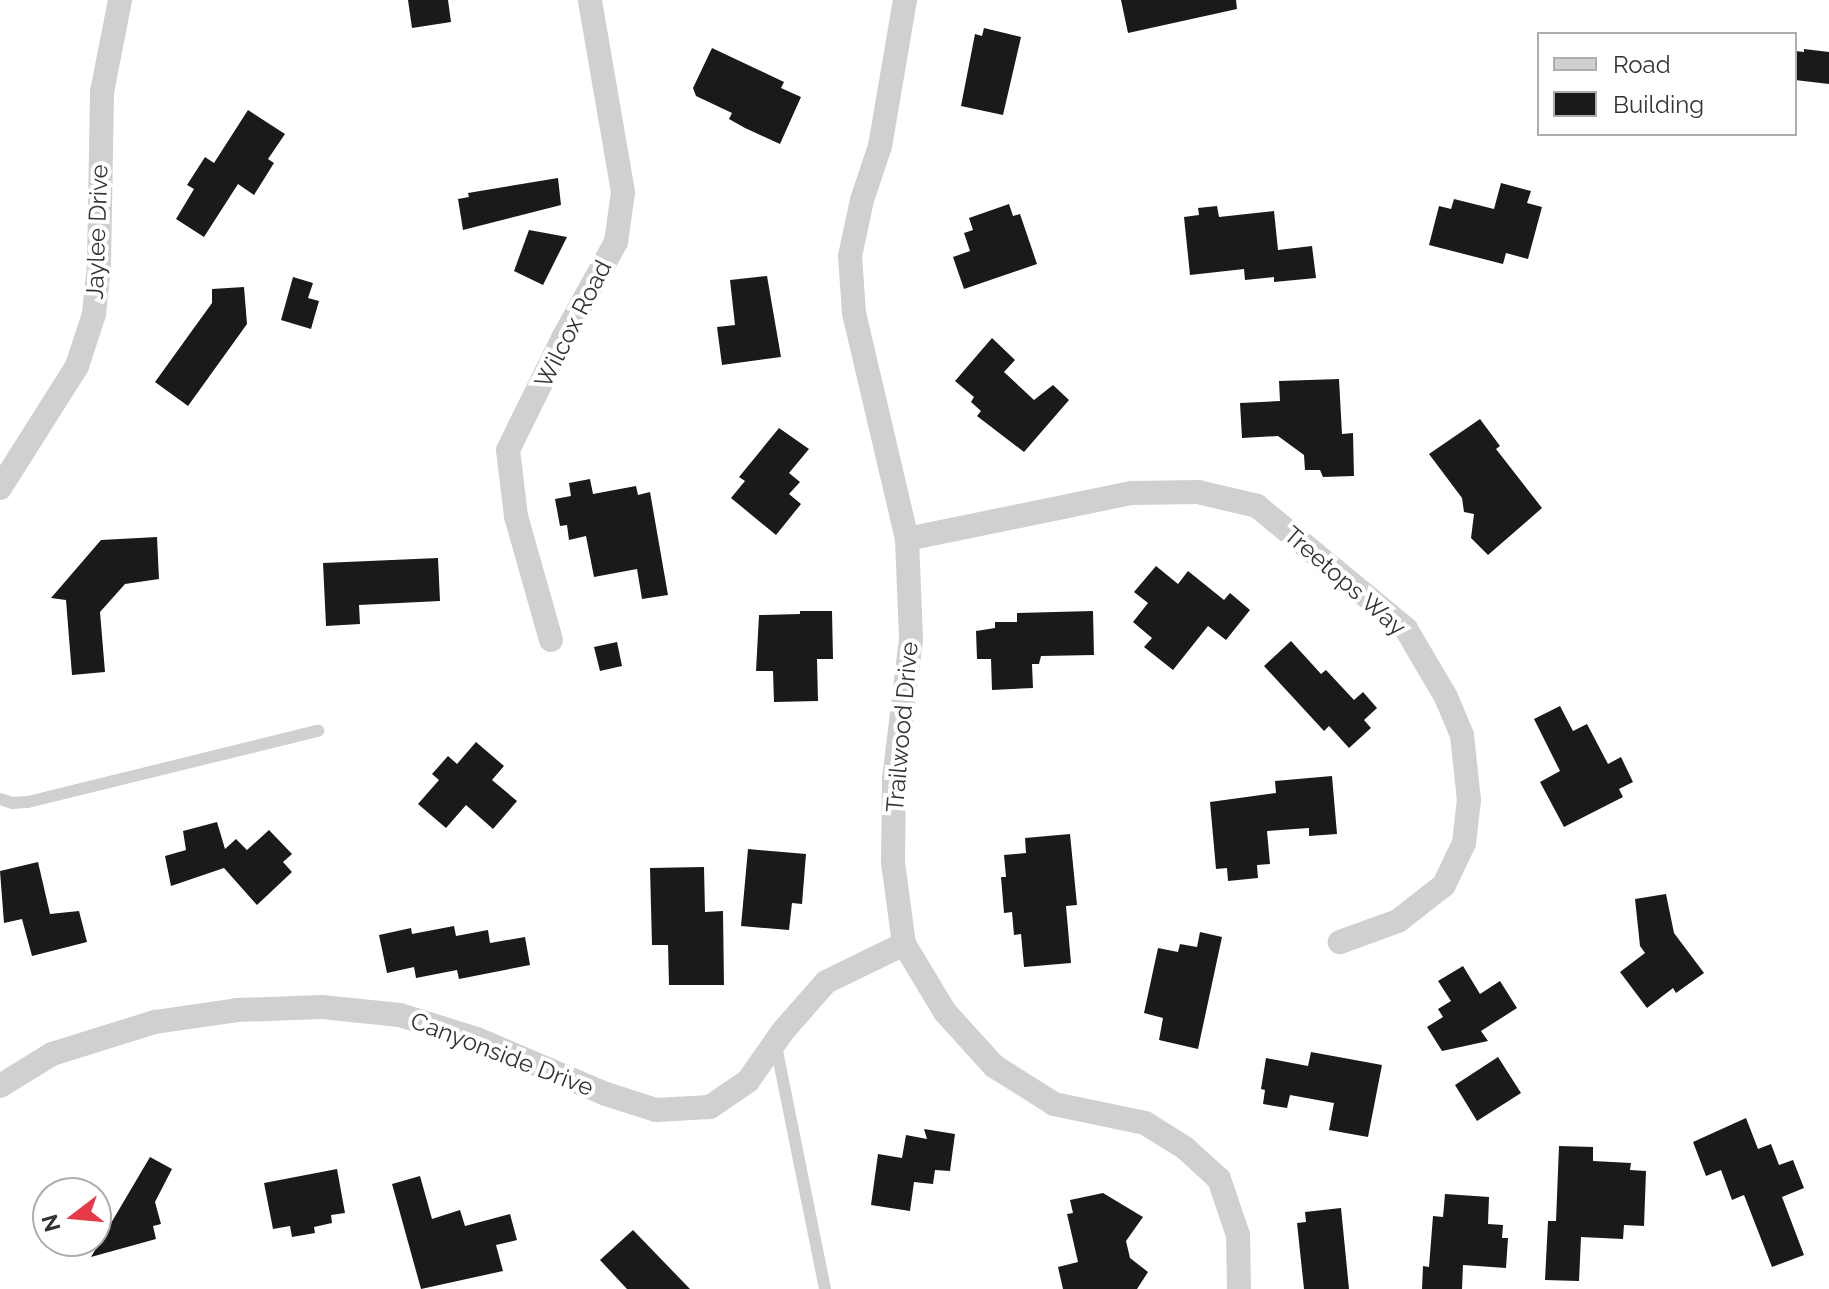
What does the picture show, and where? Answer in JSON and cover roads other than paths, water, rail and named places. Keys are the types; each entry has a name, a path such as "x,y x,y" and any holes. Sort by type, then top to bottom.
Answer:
{"street":[{"name":"Jaylee Drive","path":"0,488 77,366 94,314 99,265 102,92 120,0"},
{"name":"Wilcox Road","path":"551,640 516,516 508,450 563,338 616,242 623,192 590,0"},
{"name":"Trailwood Drive","path":"905,0 880,146 862,200 850,256 854,313 907,539 911,639 895,765 893,862 904,944 945,1012 994,1066 1054,1104 1145,1123 1185,1148 1219,1179 1238,1235 1239,1289"},
{"name":"Treetops Way","path":"907,539 1132,493 1198,492 1257,506 1406,629 1446,697 1462,735 1469,800 1464,843 1444,885 1398,921 1340,942"},
{"name":"Canyonside Drive","path":"0,1086 52,1054 155,1022 237,1010 322,1007 400,1015 477,1039 606,1094 656,1110 710,1107 748,1081 775,1042 826,982 904,944"}],"lane":[{"path":"0,799 12,803 28,802 318,731"},
{"path":"775,1042 825,1289"}]}
